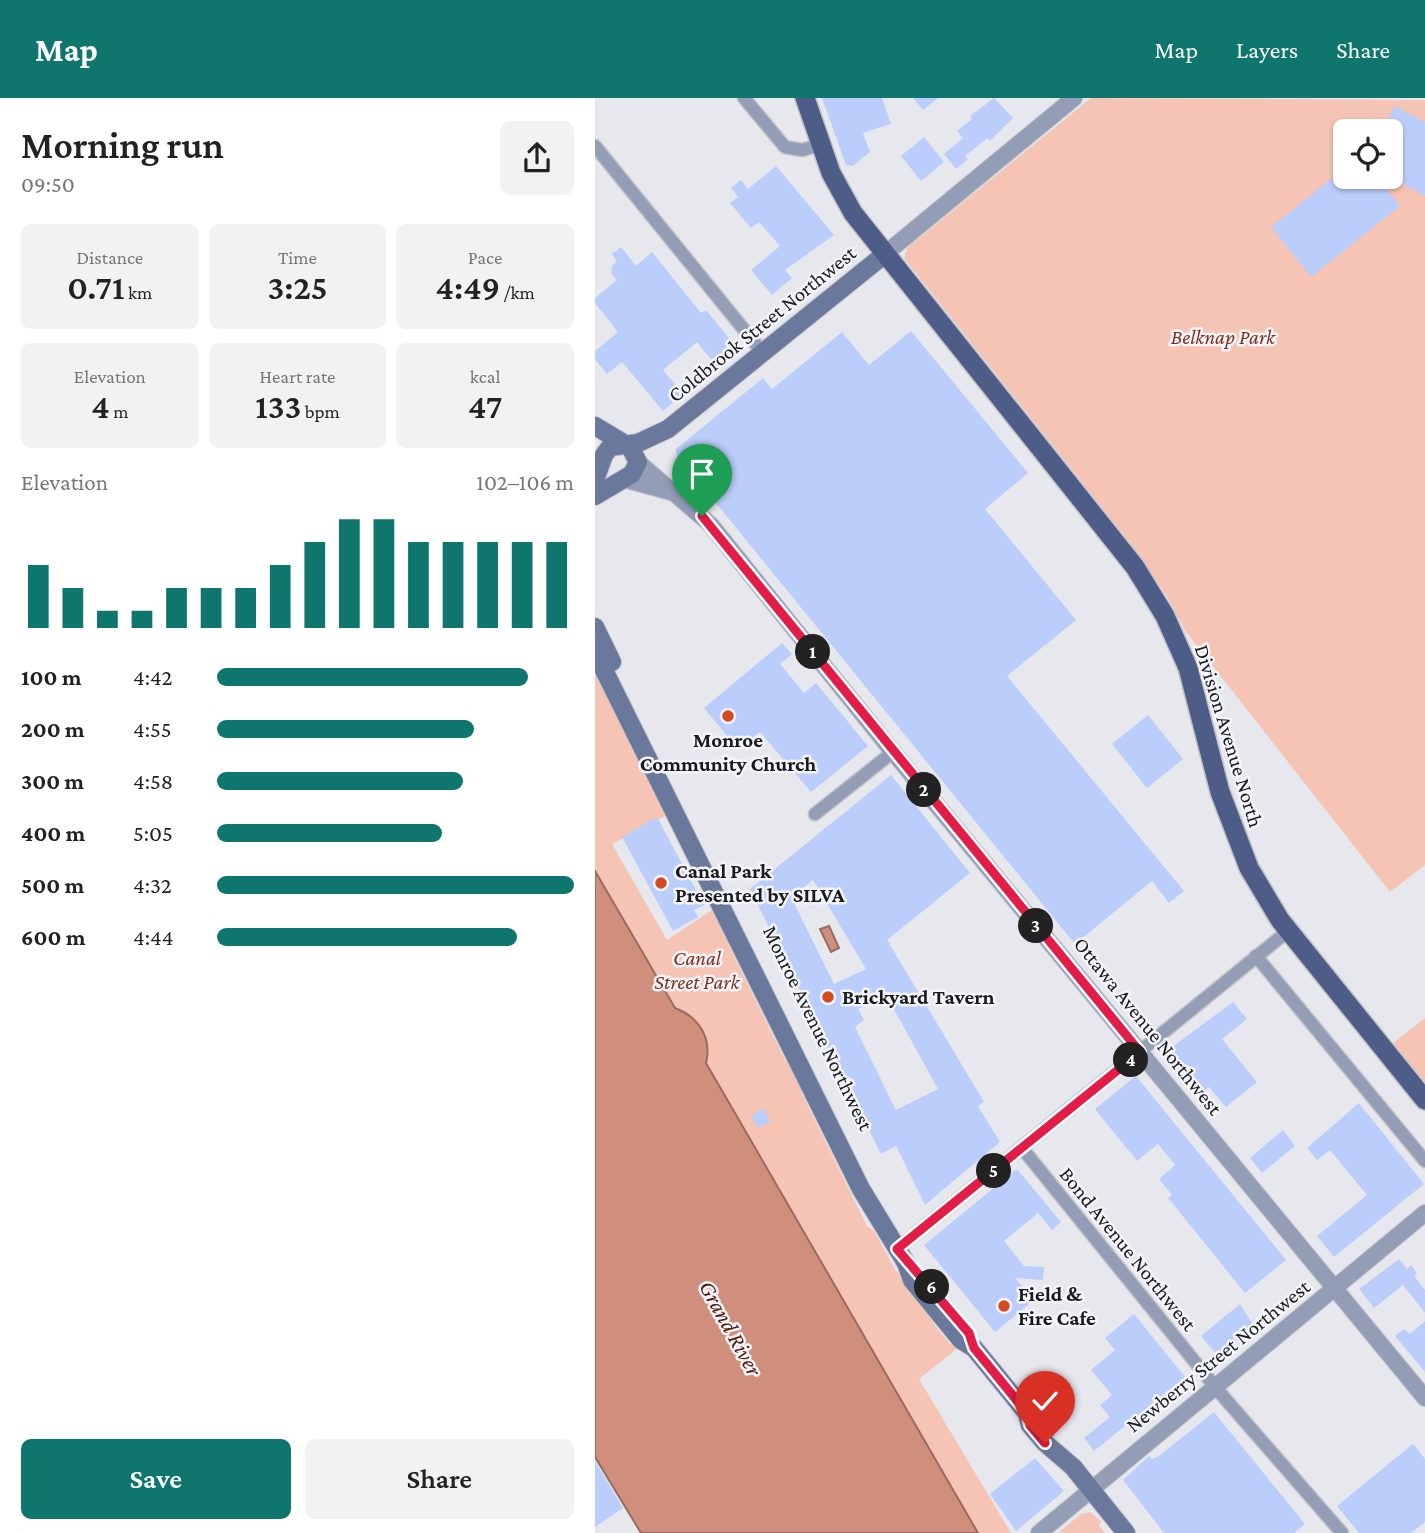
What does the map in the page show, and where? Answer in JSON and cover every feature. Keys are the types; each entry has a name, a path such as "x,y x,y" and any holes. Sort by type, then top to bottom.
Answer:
{"main road":[{"name":"Division Avenue North","path":"805,98 820,145 841,193 885,254 1135,567 1157,601 1194,683 1231,828 1249,868 1288,931 1425,1100"},
{"name":"Coldbrook Street Northwest","path":"602,460 610,447 638,443 669,429 885,254"},
{"path":"595,426 633,450 638,462 632,474 595,496"},
{"name":"Coldbrook Street Northwest","path":"638,462 659,444 669,429"},
{"path":"595,443 602,460 595,480"},
{"name":"Ottawa Avenue Northwest","path":"602,460 608,475 623,479"},
{"name":"Monroe Avenue Northwest","path":"595,627 840,1136 864,1195 902,1256 912,1280 961,1340 974,1348 1027,1413 1030,1425 1045,1443 1071,1465 1126,1533"},
{"name":"Monroe Avenue Northwest","path":"595,652 840,1136"}],"street":[{"path":"744,98 785,147 798,150 820,145"},
{"path":"885,254 1074,98"},
{"path":"595,146 763,353"},
{"name":"Ottawa Avenue Northwest","path":"638,462 711,525 893,752 1425,1398"},
{"name":"Ottawa Avenue Northwest","path":"623,479 671,492"},
{"path":"815,814 893,752"},
{"path":"902,1256 1022,1148 1288,931"},
{"path":"1257,956 1425,1161"},
{"name":"Bond Avenue Northwest","path":"1022,1148 1214,1386 1342,1533"},
{"name":"Newberry Street Northwest","path":"1039,1533 1425,1213"}],"green space":[{"name":"Belknap Park","path":"1091,98 1425,100 1425,865 1390,892 1186,632 1168,598 1130,543 904,258 908,247"},
{"name":"Canal Street Park","path":"595,667 669,814 612,844 667,940 715,908 730,948 786,1062 790,1062 804,1088 801,1092 867,1226 874,1231 895,1269 934,1317 933,1323 950,1344 959,1347 919,1379 1011,1533 978,1533 706,1063 707,1045 701,1029 690,1017 675,1008 595,871"},
{"path":"1425,1018 1425,1084 1392,1044"},
{"path":"1090,1512 1101,1521 1099,1526 1105,1533 1058,1533 1081,1514"}],"water":[{"name":"Grand River","path":"595,871 675,1008 691,1017 702,1030 707,1045 706,1063 978,1533 641,1533 595,1457"},
{"path":"829,926 839,948 831,952 820,929"}],"building":[{"path":"822,98 882,98 891,124 863,133 870,152 853,166 846,165"},
{"path":"913,98 938,98 923,110"},
{"path":"994,98 1013,118 990,141 988,138 965,156 968,159 956,169 944,154 963,138 957,131 972,119 970,116"},
{"path":"1395,106 1425,122 1425,196 1403,184 1403,119 1388,119"},
{"path":"924,137 944,162 921,181 901,156"},
{"path":"776,166 834,235 785,270 792,278 772,295 751,270 780,246 759,222 751,228 730,203 738,197 731,188 741,180 748,189"},
{"path":"1333,177 1333,189 1386,189 1400,206 1311,277 1271,227"},
{"path":"621,247 636,266 652,252 701,313 706,310 738,349 717,367 697,342 663,370 683,394 663,411 622,362 607,374 595,359 595,351 618,332 595,303 595,298 617,280 611,273 612,266 617,262 612,254"},
{"path":"911,331 1028,473 985,509 1076,620 1007,676 1184,891 1169,903 1152,881 1075,944 676,454 676,449 763,378 772,389 842,332 869,365"},
{"path":"782,643 792,654 780,664 804,693 816,683 868,746 811,792 760,732 738,749 704,708"},
{"path":"1148,715 1183,759 1147,788 1112,744"},
{"path":"891,775 970,873 887,940 984,1102 978,1106 1000,1142 925,1205 896,1146 881,1154 750,889","holes":["813,880 866,969 834,984 791,897","886,995 938,1089 896,1110 855,1027 864,1020 858,1009"]},
{"path":"657,817 704,905 694,910 698,917 673,931 622,837"},
{"path":"1233,1002 1247,1019 1222,1039 1257,1082 1226,1107 1209,1087 1199,1095 1164,1053"},
{"path":"1136,1076 1286,1260 1245,1293 1168,1198 1172,1195 1159,1179 1175,1165 1158,1144 1137,1161 1095,1109"},
{"path":"1359,1103 1424,1184 1334,1257 1317,1236 1367,1195 1330,1150 1317,1160 1307,1148"},
{"path":"763,1108 770,1121 758,1128 751,1116"},
{"path":"1283,1130 1295,1146 1262,1173 1250,1158"},
{"path":"1017,1169 1061,1222 1052,1230 1038,1213 1004,1241 1024,1266 1044,1267 1043,1280 1015,1278 1034,1300 995,1332 924,1245"},
{"path":"1399,1259 1407,1269 1411,1265 1417,1274 1414,1276 1425,1290 1425,1313 1403,1285 1374,1308 1359,1289"},
{"path":"1240,1304 1254,1326 1217,1355 1201,1336"},
{"path":"1134,1314 1185,1377 1094,1451 1084,1438 1110,1417 1100,1405 1112,1395 1091,1370 1115,1350 1105,1338"},
{"path":"1425,1321 1425,1372 1395,1336 1404,1329 1410,1334"},
{"path":"1214,1412 1305,1524 1294,1533 1164,1533 1123,1480 1149,1456 1152,1459 1159,1456"},
{"path":"1413,1444 1425,1459 1425,1522 1411,1533 1359,1533 1337,1506"},
{"path":"1035,1458 1064,1491 1016,1531 990,1494"},
{"path":"595,1461 623,1508 595,1527"}],"place":[{"name":"Monroe Community Church","path":"728,716"},
{"name":"Canal Park Presented by SILVA","path":"661,883"},
{"name":"Brickyard Tavern","path":"828,997"},
{"name":"Field & Fire Cafe","path":"1004,1306"}],"route":[{"path":"702,516 1140,1052 897,1249 906,1263 919,1272 969,1333 974,1348 1027,1413 1030,1425 1045,1443"}]}
